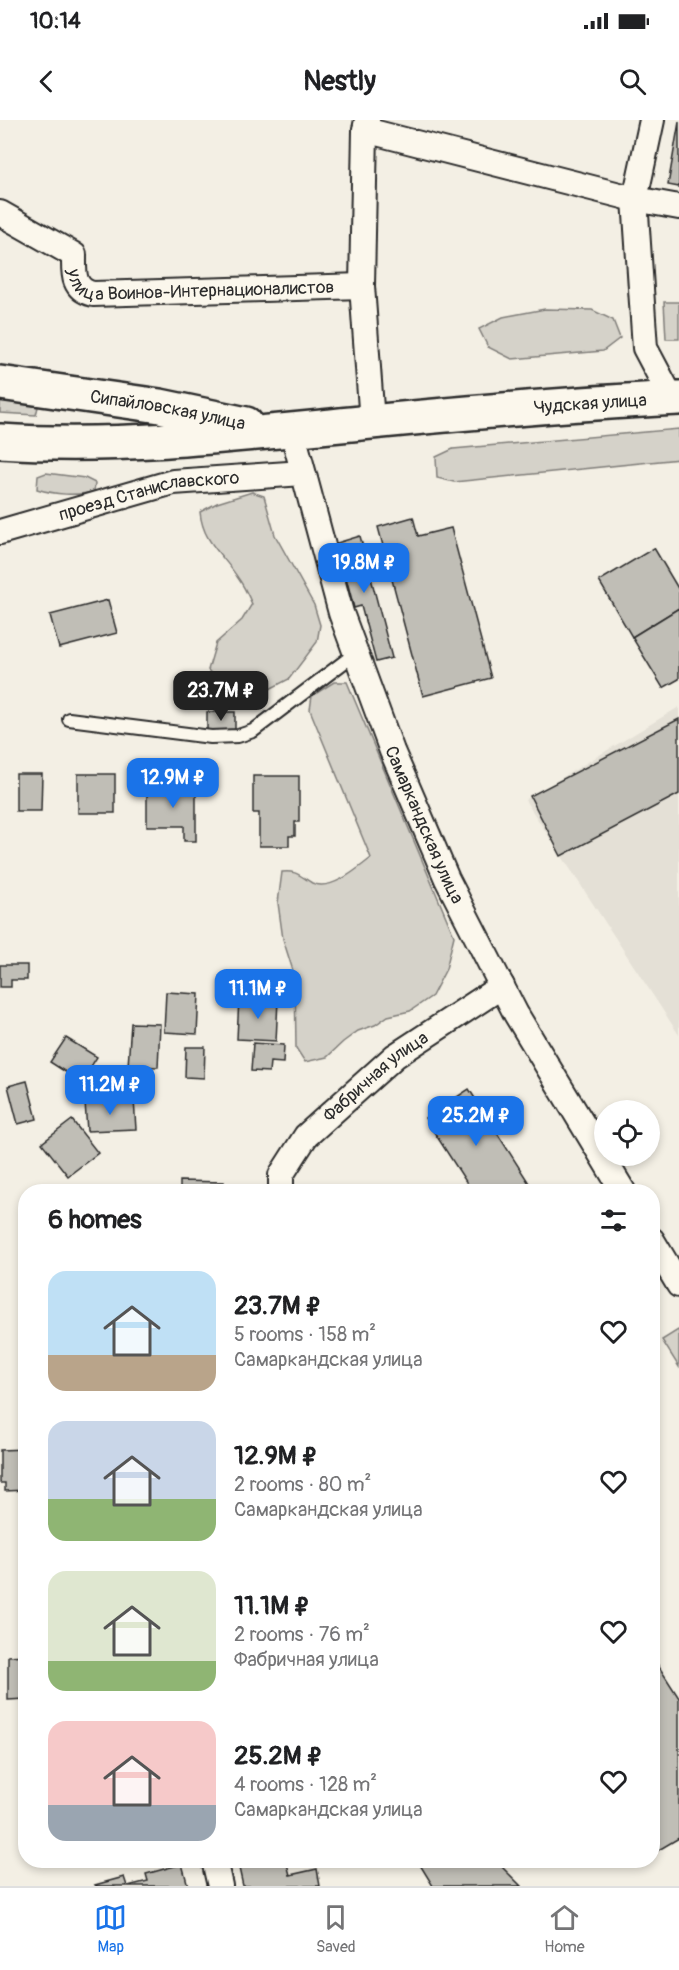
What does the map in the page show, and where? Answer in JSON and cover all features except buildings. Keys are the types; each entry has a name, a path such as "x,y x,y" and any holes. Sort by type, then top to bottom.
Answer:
{"main road":[{"name":"Сипайловская улица","path":"0,383 160,406 286,430"},
{"name":"Сипайловская улица","path":"52,444 63,432 68,420 65,405 54,391"},
{"name":"Чудская улица","path":"504,410 675,398"},
{"name":"Сипайловская улица","path":"0,441 52,444 168,441 504,410"}],"street":[{"path":"652,120 635,199 645,348 675,398"},
{"path":"372,422 362,286 366,125 635,199 679,207"},
{"name":"улица Воинов-Интернационалистов","path":"0,213 74,255 75,280 82,290 93,294 362,286"},
{"name":"Самаркандская улица","path":"286,430 303,473 341,613 392,751 447,879 516,1014 619,1184"},
{"name":"проезд Станиславского","path":"0,532 174,482 303,473"},
{"name":"Фабричная улица","path":"281,1184 281,1175 306,1136 395,1056 502,986"},
{"path":"660,1253 679,1285"},
{"path":"216,1868 220,1886"}],"lane":[{"path":"69,719 211,737 238,736 254,732 356,653"}],"shaded area":[{"path":"664,302 679,302 679,339 666,339"},
{"path":"545,309 592,310 613,320 620,338 603,351 512,359 488,347 479,329 503,317"},
{"path":"0,399 38,407 36,415 0,413"},
{"path":"679,429 679,459 454,482 437,478 436,457 453,449"},
{"path":"46,473 85,478 95,483 94,491 66,494 37,489 38,476"},
{"path":"252,492 264,496 275,535 314,605 320,625 317,642 289,679 264,692 227,692 208,670 216,643 242,620 252,604 240,581 209,540 200,512 217,503"},
{"path":"334,682 347,682 454,936 446,969 432,996 410,1011 388,1016 375,1025 358,1031 327,1057 305,1062 296,1048 295,977 283,939 278,903 282,872 294,873 319,885 327,884 343,878 371,858 310,710 312,696"},
{"path":"679,707 679,1035 525,800"},
{"path":"678,1330 679,1332 679,1367 662,1340"}]}
